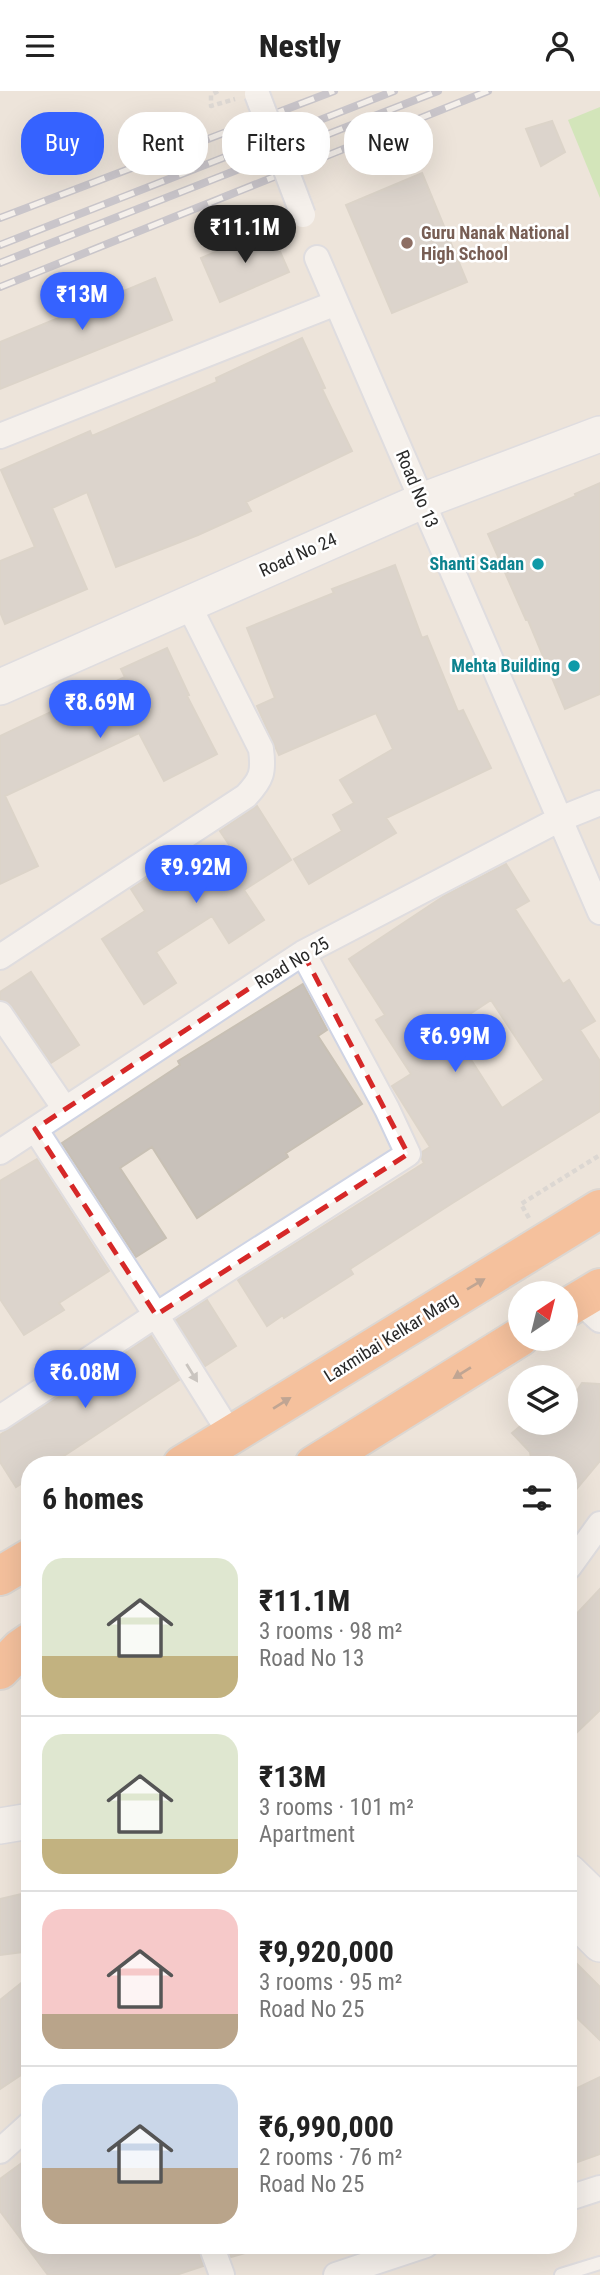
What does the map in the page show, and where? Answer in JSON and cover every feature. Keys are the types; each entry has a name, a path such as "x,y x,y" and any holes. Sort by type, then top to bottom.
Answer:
{"highway":[{"name":"Laxmibai Kelkar Marg","path":"196,1456 600,1209"},
{"path":"328,1456 508,1344"},
{"path":"0,1576 21,1563"}],"street":[{"path":"257,94 303,215"},
{"name":"Road No 13","path":"317,258 600,912"},
{"path":"0,436 336,303"},
{"name":"Road No 24","path":"0,687 422,501 600,434"},
{"path":"0,957 246,796 260,782 263,765 261,749 188,604"},
{"name":"Road No 25","path":"0,1152 303,953 560,819 600,803"},
{"path":"0,1418 408,1154 387,1109 303,953"},
{"path":"0,1014 65,1109"},
{"path":"35,1129 230,1435"},
{"path":"577,1556 600,1524"},
{"path":"0,1826 21,1822"},
{"path":"577,1880 600,1902"},
{"path":"577,1921 600,1944"},
{"path":"0,2151 21,2131"},
{"path":"577,2195 600,2188"},
{"path":"214,2254 222,2275"},
{"path":"336,2275 399,2254"}],"lane":[{"path":"561,2275 600,2263"}],"path":[{"path":"211,106 211,95 218,91"},
{"path":"544,1243 520,1204 600,1154"}],"highlighted area":[{"path":"303,953 408,1154 156,1315 35,1129"}],"green space":[{"path":"600,107 600,198 568,120"}],"building":[{"path":"552,121 565,152 541,166 526,129"},
{"name":"Guru Nanak National High School","path":"423,175 467,282 392,313 346,205"},
{"path":"270,229 289,272 220,302 201,258"},
{"path":"155,278 172,320 0,389 0,342"},
{"path":"302,338 325,388 322,389 352,451 246,502 251,511 116,567 87,492 52,508 87,589 5,624 0,612 0,561 35,547 1,470 90,431 92,436 217,382 216,378"},
{"path":"600,483 600,694 565,709 488,534"},
{"path":"395,565 422,638 427,636 458,712 463,710 491,768 386,818 396,833 309,884 294,859 342,831 333,815 354,803 340,780 393,749 376,713 279,755 257,706 275,698 247,628 334,593 332,589"},
{"path":"167,648 189,695 187,696 217,754 164,781 139,733 5,796 38,866 0,884 0,736 125,677 121,669"},
{"path":"257,806 291,860 244,890 264,920 229,943 212,916 156,952 176,983 144,1004 102,939 145,911 131,889 162,869 177,893 236,855 220,831"},
{"path":"506,864 529,901 515,909 563,984 569,980 595,1021 580,1030 600,1061 600,1111 350,1269 353,1274 267,1326 238,1280 424,1163 422,1152 430,1147 392,1086 411,1074 376,1020 385,1015 349,959 444,896","holes":["491,1000 544,1080 502,1108 450,1027"]},
{"path":"31,972 79,1045 51,1063 12,1006 0,999 0,992"},
{"path":"303,984 327,1030 318,1036 362,1104 286,1153 288,1157 197,1218 152,1147 120,1168 166,1238 136,1257 62,1143 180,1065 178,1061"},
{"path":"37,1159 109,1271 59,1303 64,1310 24,1335 0,1299 0,1181"},
{"path":"207,1300 236,1346 205,1366 176,1320"},
{"path":"151,1336 179,1380 64,1456 21,1456 21,1484 16,1487 0,1462 0,1435"},
{"path":"582,1383 600,1384 600,1461 577,1488 577,1456 531,1456 514,1435 578,1435 578,1389"},
{"path":"600,1589 600,1710 577,1732 577,1613"},
{"path":"21,1894 21,1952 0,1955 0,1899"},
{"path":"577,1964 600,1987 600,2040 577,2018"},
{"path":"21,1983 21,2075 0,2089 0,2000"},
{"path":"600,2077 600,2154 577,2162 577,2088"},
{"path":"21,2164 21,2239 0,2211 0,2179"},
{"path":"32,2254 200,2254 203,2266 176,2275 48,2275"}],"railway":[{"path":"0,218 334,91"},
{"path":"0,245 394,91"},
{"path":"0,263 438,91"},
{"path":"0,287 488,91"}],"place":[{"name":"Guru Nanak National High School","path":"407,243"},
{"name":"Shanti Sadan","path":"538,564"},
{"name":"Mehta Building","path":"574,666"}]}
